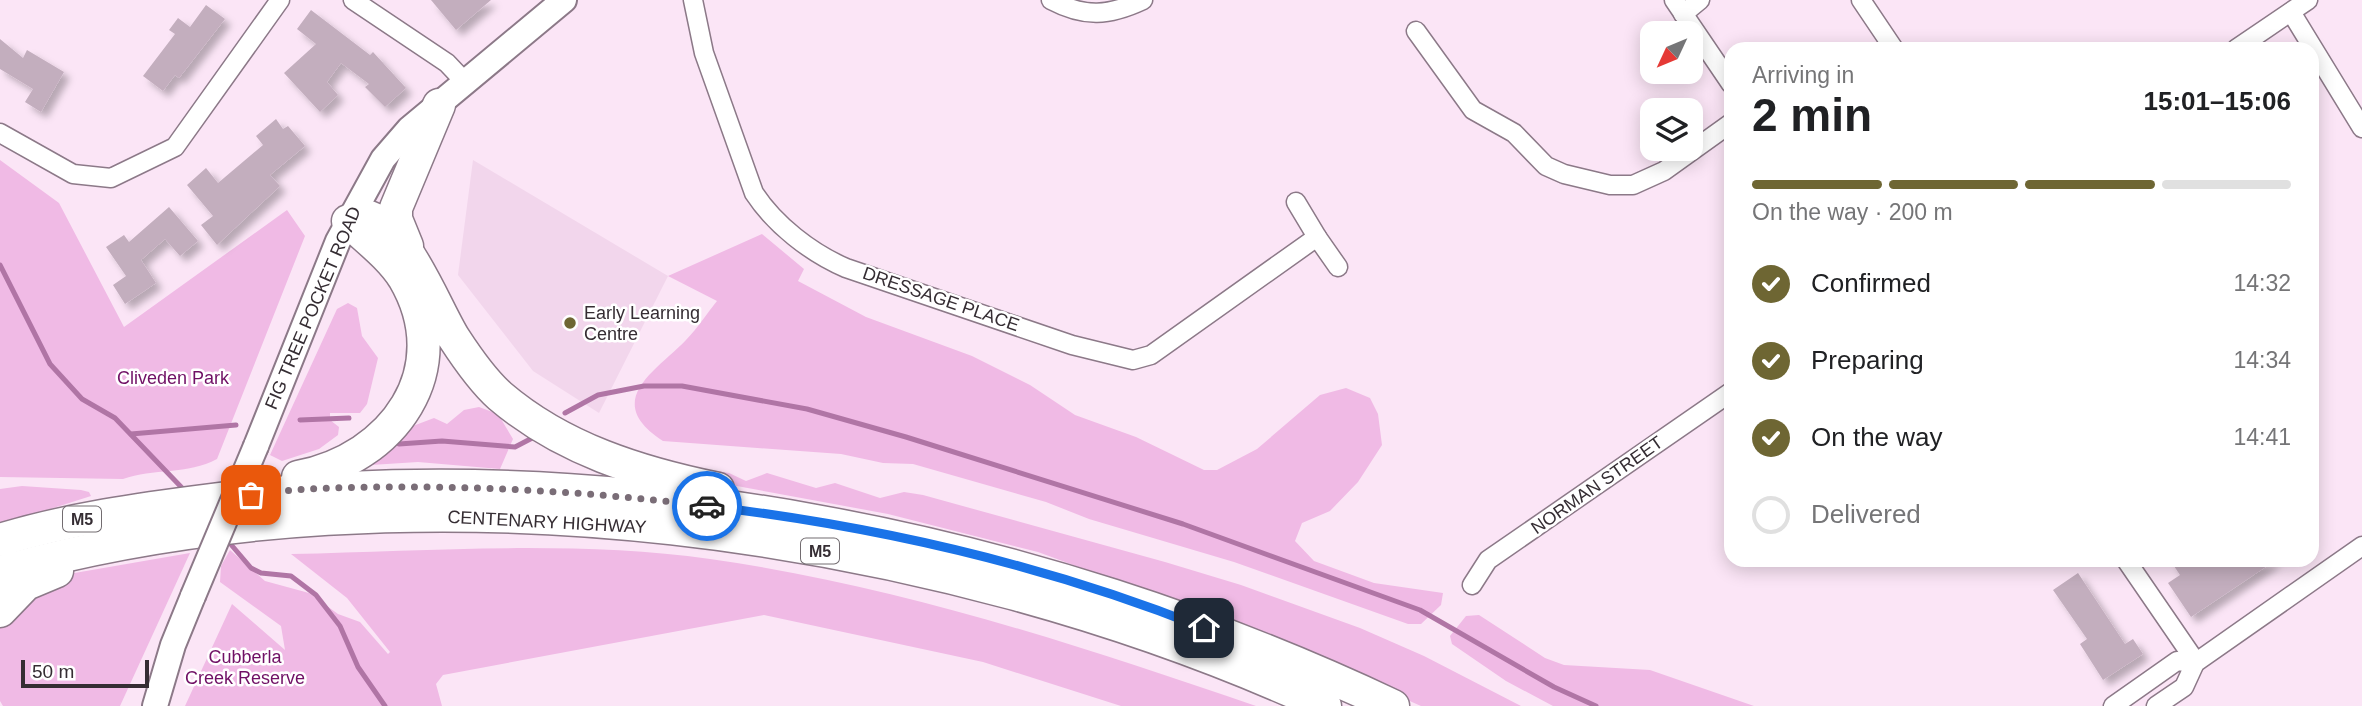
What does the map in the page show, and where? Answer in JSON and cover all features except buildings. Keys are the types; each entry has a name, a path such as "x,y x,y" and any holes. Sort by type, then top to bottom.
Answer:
{"highway":[{"path":"439,105 396,208 398,226 453,336 477,370 500,396 531,419 594,453 658,475 739,493 775,514"},
{"path":"269,492 297,477 341,466 366,451 400,417 414,390 421,351 420,326 414,300 394,266 348,221 365,216 376,220 396,239 418,270"},
{"name":"CENTENARY HIGHWAY","path":"0,540 75,520 269,492 374,487 539,490 653,499 775,514 925,543 1091,589 1179,618 1393,706"},
{"name":"CENTENARY HIGHWAY","path":"0,572 74,551 186,531 319,518 490,517 671,529 826,552 957,580 1126,628 1325,706"},
{"path":"0,611 26,583 59,570 74,551"}],"main road":[{"name":"FIG TREE POCKET ROAD","path":"155,706 173,645 348,221 383,159 409,129 564,0"},
{"name":"FIG TREE POCKET ROAD","path":"137,706 173,645"}],"street":[{"path":"0,133 73,174 111,178 175,147 280,0"},
{"path":"353,0 447,63 465,82"},
{"name":"DRESSAGE PLACE","path":"693,0 704,53 754,193 762,205 814,253 846,268 1072,345 1133,360 1151,355 1317,237"},
{"path":"1051,0 1065,8 1099,15 1143,0"},
{"path":"1700,0 1678,7 1724,74"},
{"path":"1861,0 1889,42"},
{"path":"2246,42 2308,0"},
{"path":"2291,12 2309,42"},
{"path":"1416,31 1473,110 1514,133 1546,166 1564,174 1610,185 1633,185 1664,171 1724,128"},
{"path":"2319,58 2362,128"},
{"path":"1296,202 1338,267"},
{"name":"NORMAN STREET","path":"1472,585 1488,560 1724,397"},
{"path":"2156,706 2185,687 2196,662 2362,546"},
{"path":"2131,567 2196,662"},
{"path":"2113,706 2177,661 2196,662"}],"shaded area":[{"name":"Early Learning Centre","path":"473,160 668,276 599,413 533,371 458,275"}],"green space":[{"name":"Cliveden Park","path":"0,160 59,203 124,327 287,210 305,236 217,459 194,467 123,479 0,477"},
{"path":"762,234 804,269 798,281 866,317 972,356 1030,385 1075,415 1136,437 1204,470 1217,470 1257,449 1320,395 1346,388 1370,398 1378,414 1382,445 1358,482 1330,511 1302,523 1295,541 1314,561 1374,583 1443,593 1441,605 1421,624 1408,624 1234,562 1089,519 1046,502 913,464 883,463 841,454 663,441 645,426 636,413 635,400 640,387 690,335 717,301 668,276"},
{"path":"348,303 357,308 362,336 378,358 367,404 360,413 330,413 330,420 339,427 338,435 319,449 282,461 270,455 337,309"},
{"path":"479,407 498,414 513,439 500,469 418,462 371,465 370,462 405,429 434,418 447,424 464,410"},
{"path":"687,468 729,473 746,481 767,473 816,488 835,483 880,498 904,492 923,495 1165,562 1241,585 1360,628 1424,656 1521,706 1421,706 1244,628 1038,552 888,514 688,477"},
{"path":"22,486 81,490 89,492 91,496 0,525 0,489"},
{"name":"Cubberla Creek Reserve","path":"554,548 659,553 780,570 849,584 986,619 1256,706 1121,706 983,662 764,615 443,675 436,684 442,706 185,706 232,604 285,650 281,626 220,582 221,566 230,550 265,581 309,593 338,614 360,622 388,654 390,652 347,598 291,554"},
{"path":"190,553 120,706 3,706 0,701 0,626 3,621 63,575"},
{"path":"1479,615 1545,658 1564,665 1650,670 1754,706 1553,706 1506,681 1452,644 1450,636 1466,616"}],"waterway":[{"path":"0,265 50,364 82,399 115,418 185,491"},
{"path":"565,413 598,395 644,386 682,386 807,409 906,437 1183,524 1420,610 1554,687 1596,706"},
{"path":"300,420 349,418"},
{"path":"131,434 236,425"},
{"path":"399,444 442,441 515,447 538,435"},
{"path":"228,541 251,568 261,573 291,576 316,595 340,626 358,667 385,706"}],"way so far":[{"path":"251,495 374,487 448,487 539,490 707,506"}],"place":[{"name":"Early Learning Centre","path":"570,323"}],"route":[{"path":"707,506 775,514 925,543 1091,589 1204,628"}]}
